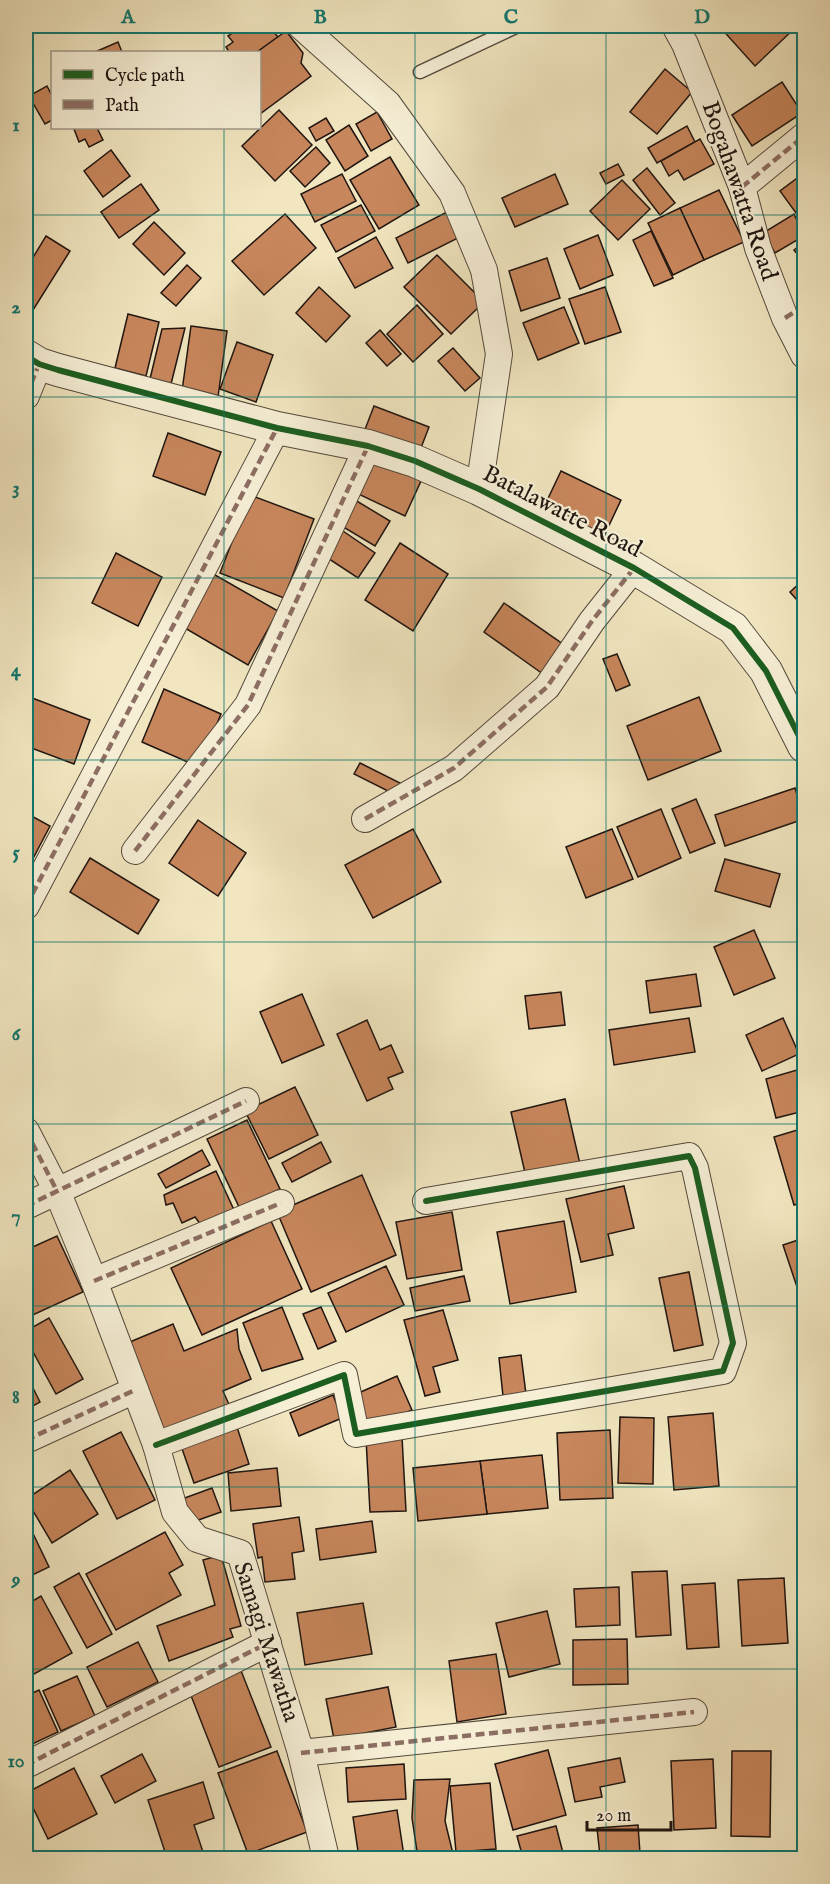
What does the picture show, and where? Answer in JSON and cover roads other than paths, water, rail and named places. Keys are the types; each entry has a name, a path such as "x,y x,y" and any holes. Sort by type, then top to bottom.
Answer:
{"street":[{"path":"301,26 388,104 452,193 484,270 499,354 479,489"},
{"name":"Bogahawatta Road","path":"675,26 742,187 758,249 795,312 804,355"},
{"path":"742,187 804,136"},
{"path":"26,396 32,360"},
{"name":"Batalawatte Road","path":"32,360 277,428 368,446 415,461 479,489 634,568 733,628 766,671 804,746"},
{"path":"26,906 277,428"},
{"path":"135,851 248,705 368,446"},
{"path":"365,819 454,768 547,687 592,621 634,568"},
{"path":"26,1206 246,1101"},
{"name":"Samagi Mawatha","path":"26,1131 57,1191 94,1281 156,1445 175,1512 197,1539 240,1553 302,1753 326,1858"},
{"path":"156,1445 344,1375 356,1434 723,1371 733,1343 695,1168 689,1156 426,1201"},
{"path":"94,1281 281,1203"},
{"path":"26,1440 135,1390"},
{"path":"26,1765 267,1643"},
{"path":"302,1753 694,1712"}],"lane":[{"path":"420,72 518,26"}]}
